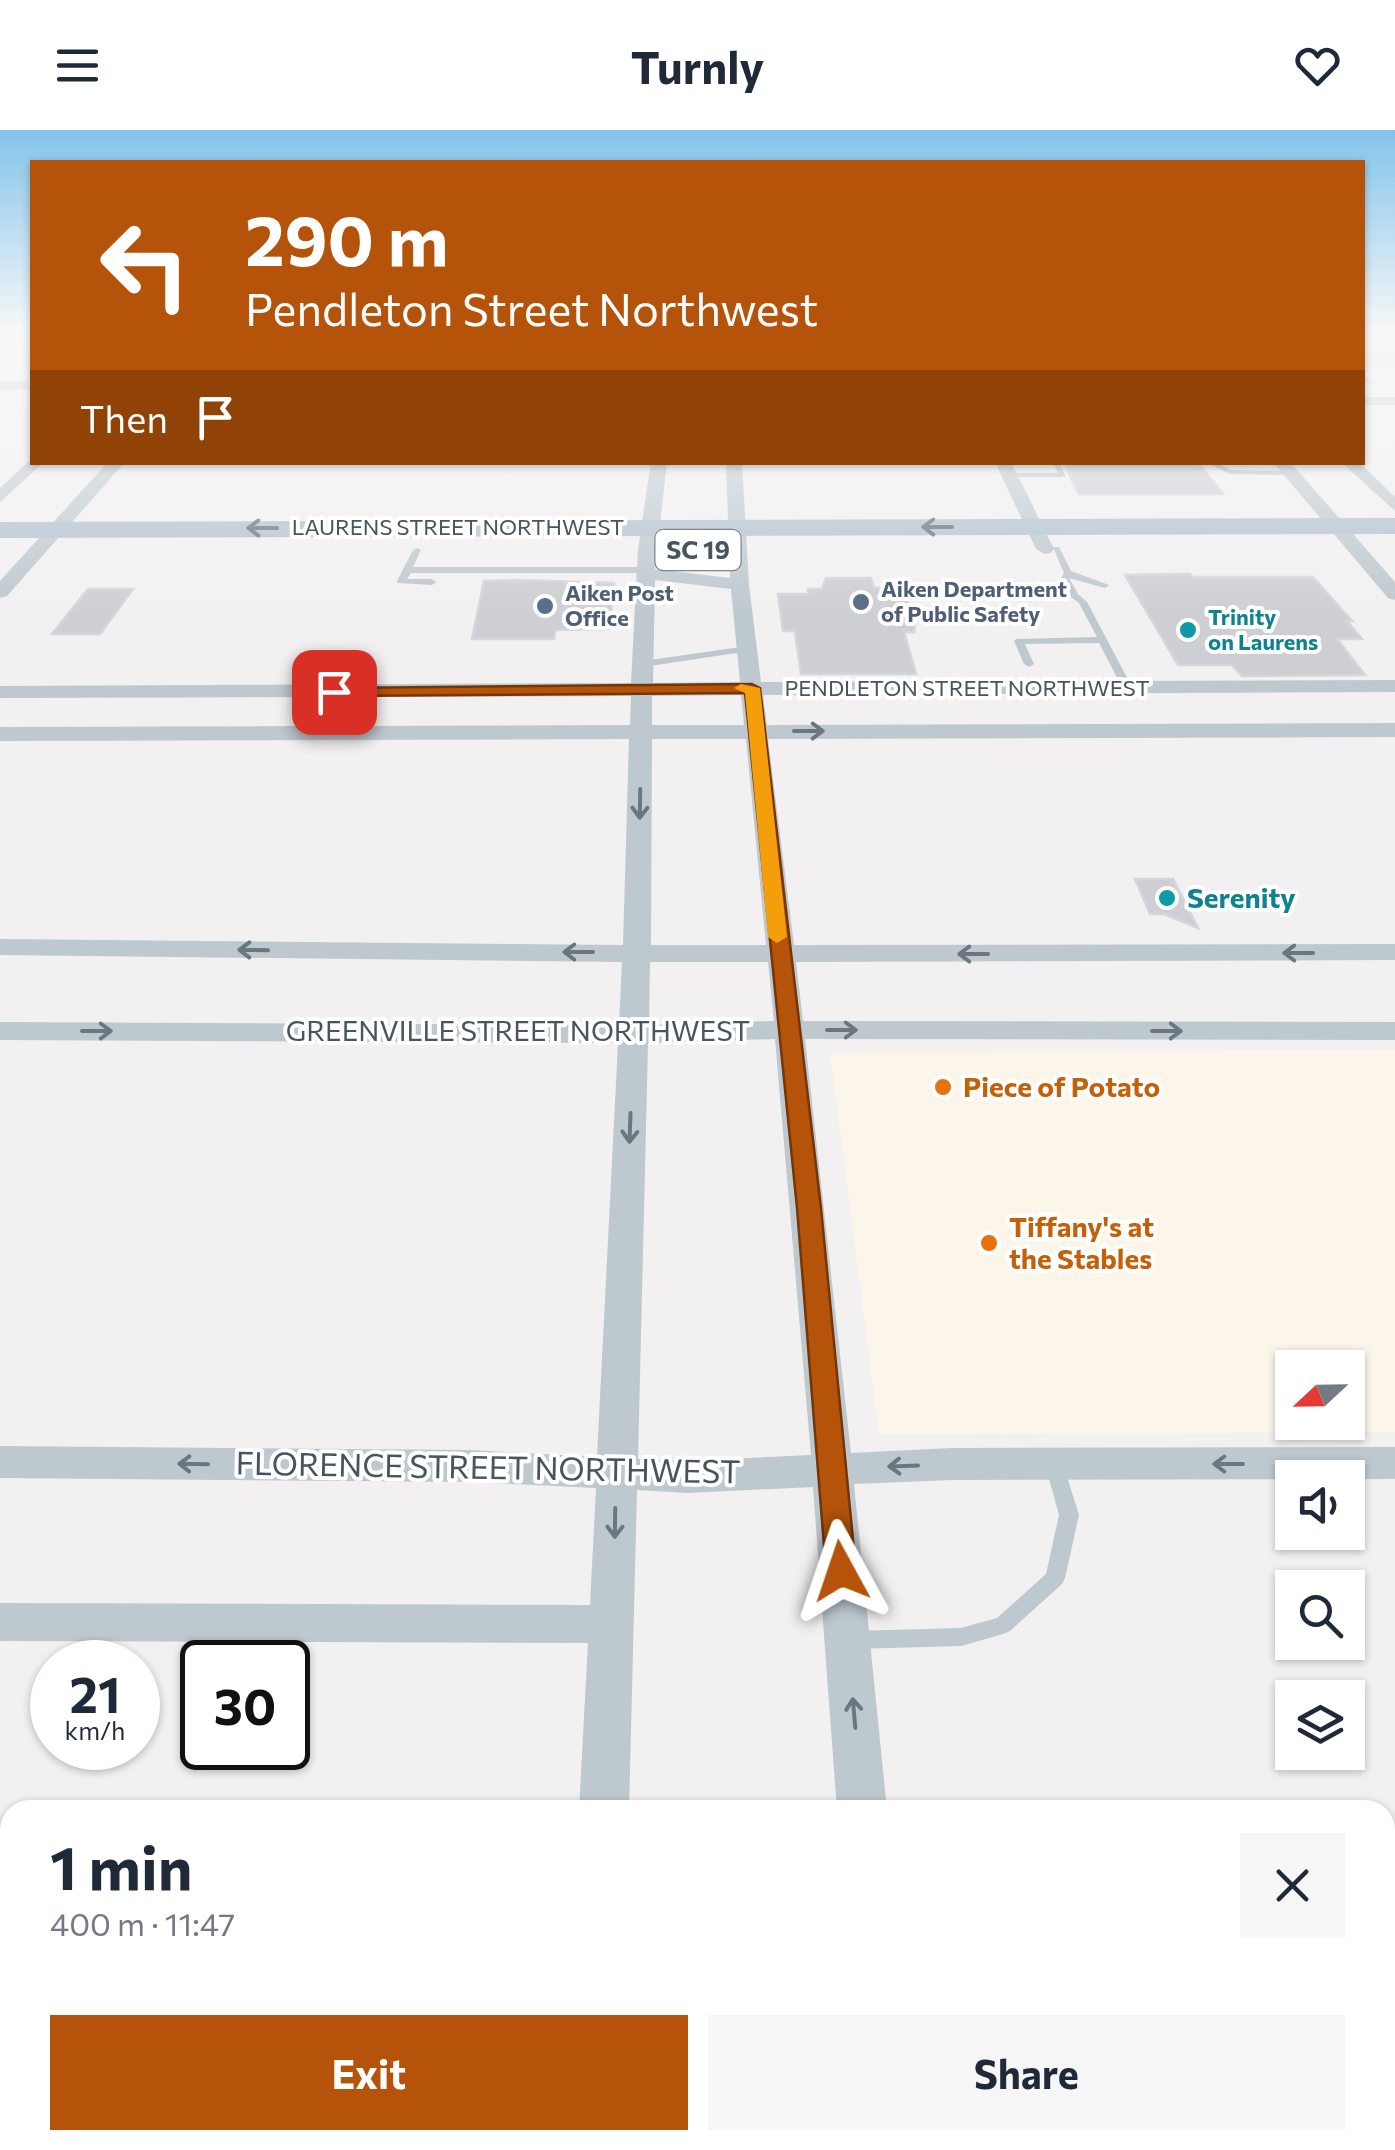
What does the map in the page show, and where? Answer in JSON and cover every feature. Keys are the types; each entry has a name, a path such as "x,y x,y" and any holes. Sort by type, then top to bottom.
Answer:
{"main road":[{"name":"LAURENS STREET NORTHWEST","path":"1051,549 1336,525 1395,526"},
{"name":"LAURENS STREET NORTHWEST","path":"0,530 648,555"},
{"name":"LAURENS STREET NORTHWEST","path":"0,552 412,560 648,555 740,538 1051,549 1395,547"}],"street":[{"path":"0,497 33,465"},
{"path":"0,592 114,465"},
{"path":"605,1800 614,1624 642,677 648,555 659,465"},
{"path":"734,465 740,585 809,1208 861,1800"},
{"path":"1352,465 1395,506"},
{"path":"1286,468 1395,594"},
{"path":"1006,469 1051,549"},
{"path":"648,555 740,585"},
{"name":"PENDLETON STREET NORTHWEST","path":"0,692 642,677 752,688 1395,686"},
{"name":"PENDLETON STREET NORTHWEST","path":"0,734 1395,730"},
{"path":"0,947 779,954 1395,952"},
{"name":"GREENVILLE STREET NORTHWEST","path":"0,1031 1395,1031"},
{"name":"FLORENCE STREET NORTHWEST","path":"0,1462 472,1466 687,1476 831,1468 1395,1463"},
{"path":"0,1622 614,1624"}],"lane":[{"path":"1006,469 1063,475 1057,465"},
{"path":"1215,465 1230,472 1286,468"},
{"path":"1051,549 1106,588 1083,602"},
{"path":"1051,549 1127,687"},
{"path":"412,560 401,581 432,582"},
{"path":"1029,664 1019,640 1103,640"},
{"path":"642,677 747,650"},
{"path":"848,1640 961,1637 1003,1625 1055,1578 1069,1515 1054,1464"}],"shaded area":[{"path":"1395,1050 1395,1432 1365,1432 1365,1350 1275,1350 1275,1432 879,1434 830,1052"}],"building":[{"path":"1064,465 1200,465 1223,494 1079,494"},
{"name":"Trinity on Laurens","path":"1125,575 1313,577 1352,621 1347,621 1362,639 1337,639 1365,675 1242,676 1232,665 1178,665"},
{"path":"826,578 871,578 874,588 882,588 884,595 906,595 915,625 914,632 904,632 916,674 801,674 795,631 783,631 778,594 808,594 808,589 822,589"},
{"name":"Aiken Post Office","path":"484,581 614,583 609,629 555,630 554,639 472,639"},
{"path":"88,589 133,589 100,634 52,634"},
{"name":"Serenity","path":"1135,879 1173,879 1198,928 1164,914 1150,914"}],"slow traffic":[{"path":"741,688 752,688 777,937"}],"place":[{"name":"Aiken Department of Public Safety","path":"861,602"},
{"name":"Aiken Post Office","path":"545,606"},
{"name":"Trinity on Laurens","path":"1188,630"},
{"name":"Serenity","path":"1167,898"},
{"name":"Piece of Potato","path":"943,1087"},
{"name":"Tiffany's at the Stables","path":"989,1243"}],"route":[{"path":"334,692 752,688 809,1208 841,1571"}]}
